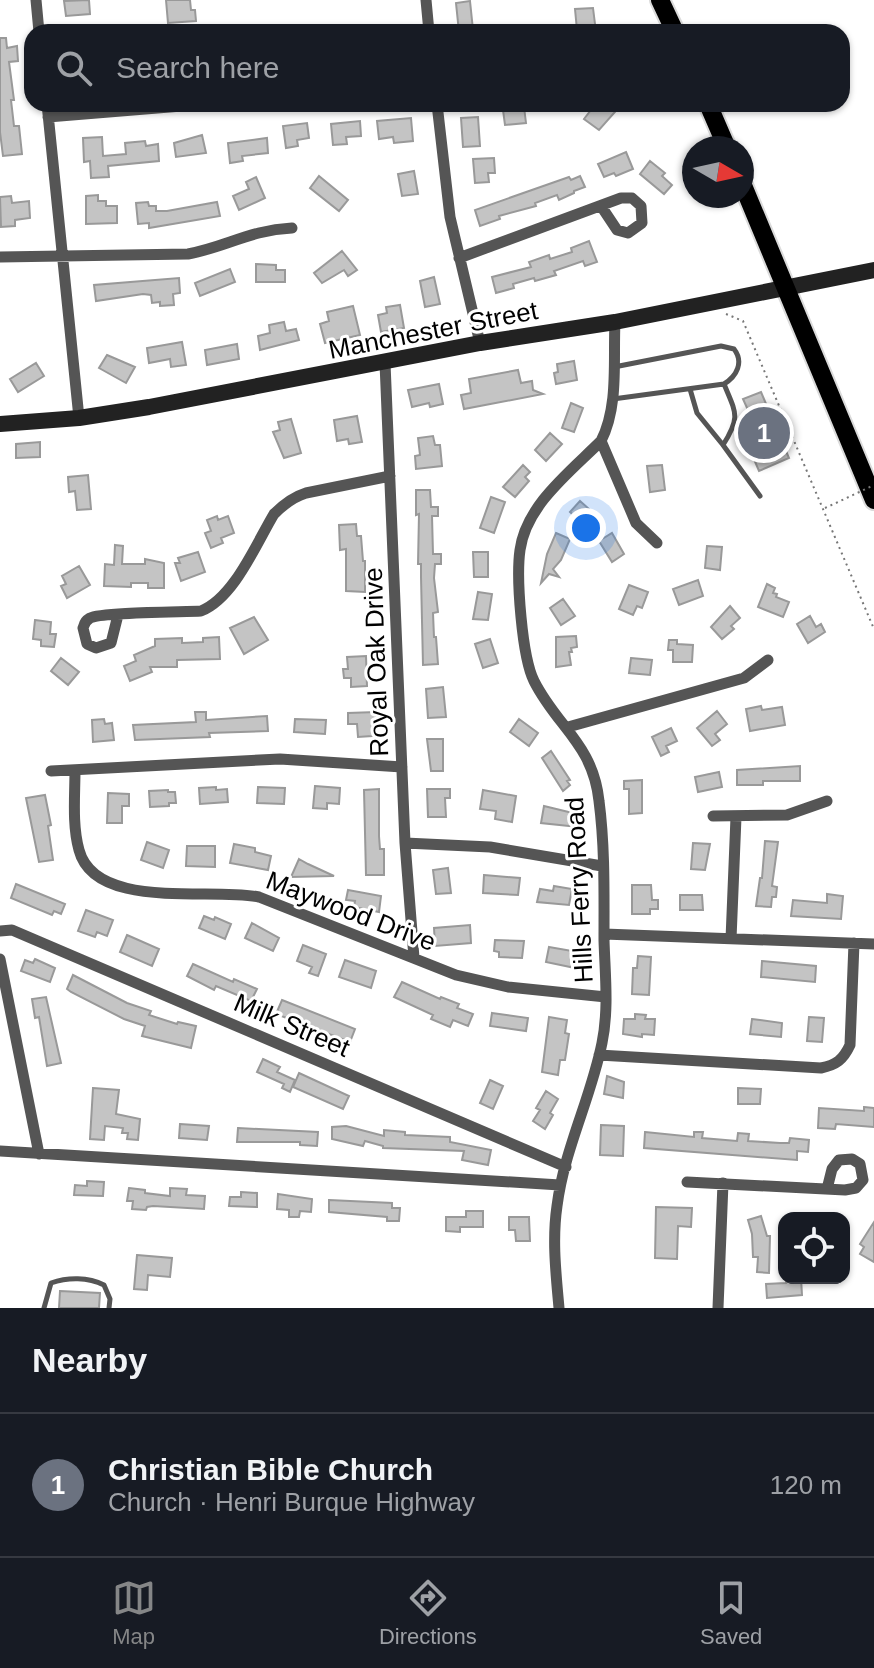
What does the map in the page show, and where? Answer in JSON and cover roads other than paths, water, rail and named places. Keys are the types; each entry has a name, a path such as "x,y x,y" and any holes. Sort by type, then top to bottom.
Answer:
{"main road":[{"path":"660,0 671,24"},
{"path":"711,112 722,136"},
{"path":"753,208 874,500"}],"street":[{"path":"36,0 38,24"},
{"path":"426,0 428,24"},
{"path":"47,112 79,418"},
{"path":"438,112 445,187 480,343"},
{"path":"459,258 601,206"},
{"path":"0,257 188,254 261,230 292,228"},
{"name":"Manchester Street","path":"0,424 79,418 149,407 480,343 615,322 874,270"},
{"name":"Hills Ferry Road","path":"559,1308 554,1257 560,1185 604,1030 606,997 599,801 595,774 568,727 548,704 529,669 524,642 520,549 534,512 601,441 607,429 612,399 615,322"},
{"name":"Royal Oak Drive","path":"385,363 405,843 414,958"},
{"path":"601,441 636,523 657,543"},
{"path":"118,615 201,611 214,606 283,505 306,493 390,476"},
{"path":"568,727 744,678 768,660"},
{"path":"51,771 280,759 402,767"},
{"name":"Maywood Drive","path":"75,770 78,849 83,861 102,879 126,889 152,892 232,893 259,897 482,982 606,997"},
{"path":"713,816 787,815 827,801"},
{"path":"731,939 736,817"},
{"path":"405,843 490,847 602,866"},
{"name":"Milk Street","path":"0,931 12,930 566,1167"},
{"path":"604,934 874,944"},
{"path":"599,1055 821,1068 833,1065 844,1057 850,1045 854,943"},
{"path":"0,959 39,1154"},
{"path":"0,1151 560,1185"},
{"path":"687,1182 827,1189"},
{"path":"718,1308 723,1183"}],"lane":[{"path":"612,399 724,384 732,379 739,367 737,353 728,346 613,367"},
{"path":"723,445 736,424 737,416 724,384"},
{"path":"690,389 697,413 760,496"},
{"path":"44,1308 51,1283 64,1278 94,1280 104,1285 110,1299 109,1308"}],"place":[{"name":"Christian Bible Church","path":"764,433"}]}
